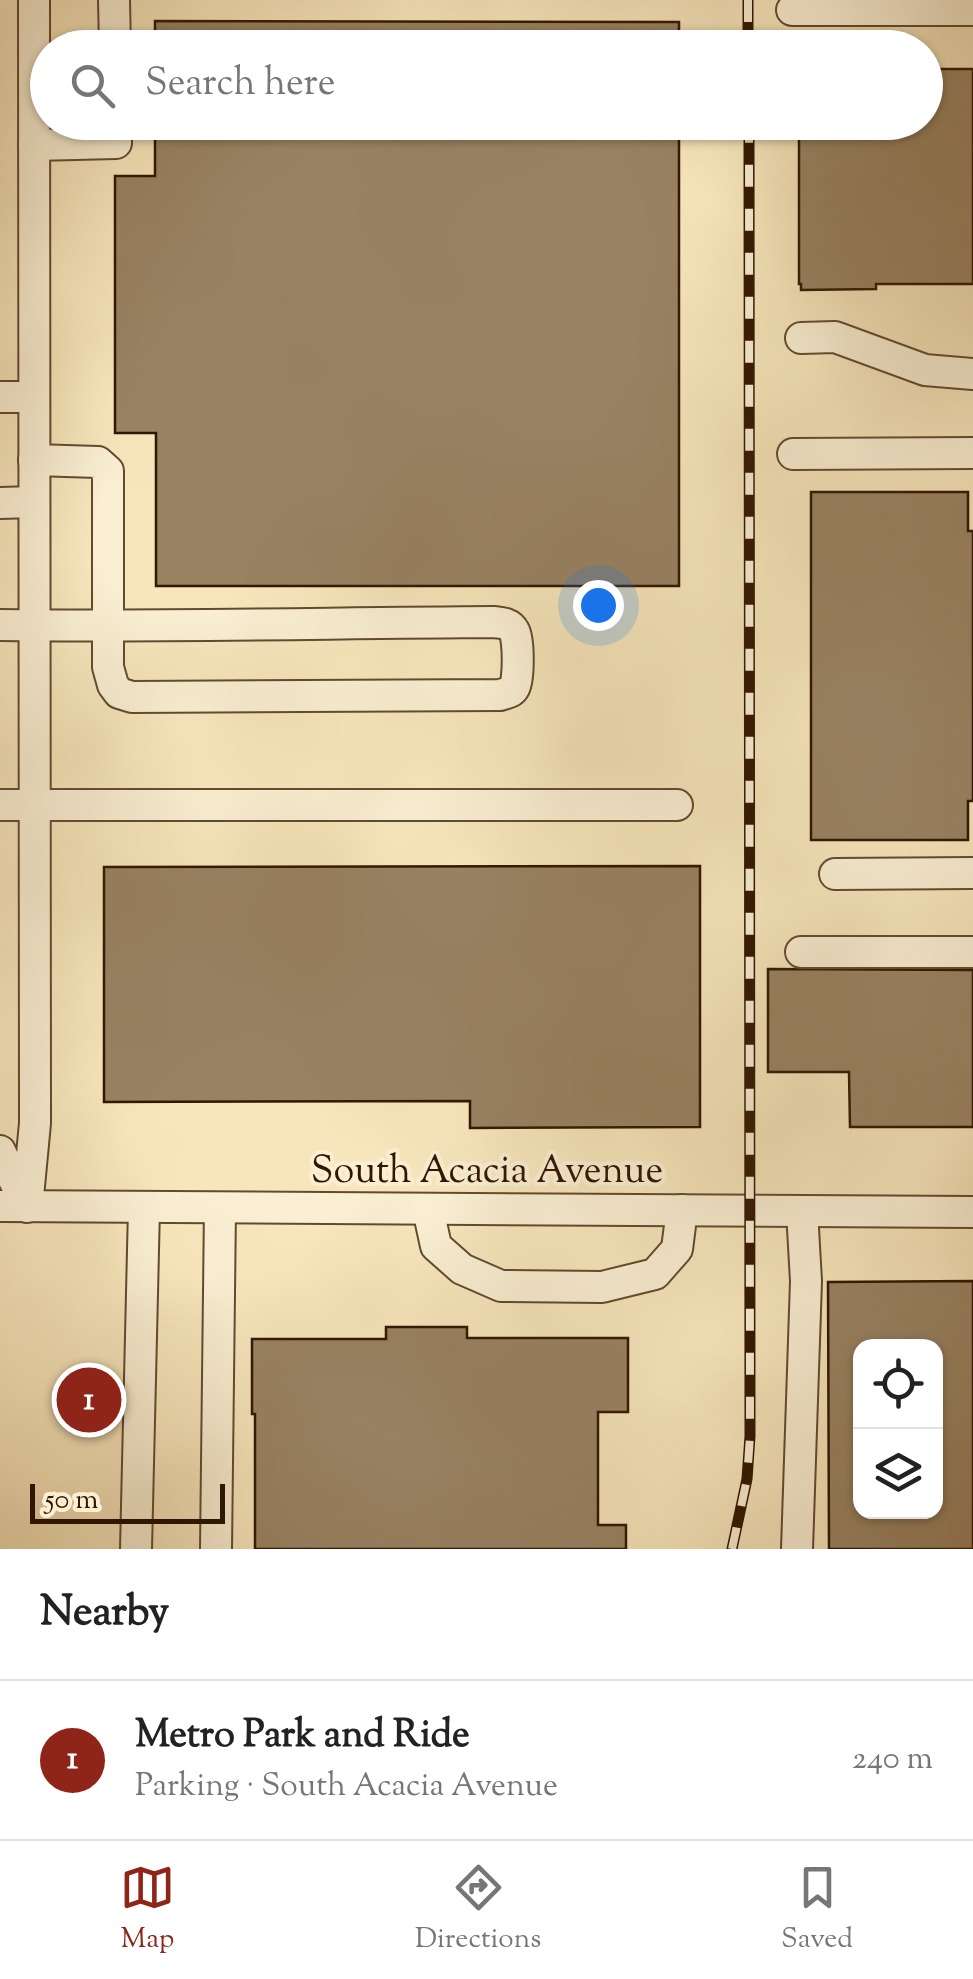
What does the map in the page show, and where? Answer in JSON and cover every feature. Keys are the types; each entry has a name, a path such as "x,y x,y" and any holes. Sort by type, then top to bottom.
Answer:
{"street":[{"path":"34,0 34,30"},
{"path":"114,0 114,30"},
{"path":"792,10 973,10"},
{"path":"14,1207 35,1122 34,140"},
{"path":"34,145 116,140"},
{"path":"801,338 835,337 925,370 973,374"},
{"path":"0,397 34,398"},
{"path":"793,454 973,453"},
{"path":"0,625 108,624 474,622 507,624 517,640 517,685 500,695 132,697 119,693 108,667 108,624 108,471 98,462 34,460"},
{"path":"0,503 34,502"},
{"path":"0,805 676,805"},
{"path":"835,874 973,873"},
{"path":"800,952 973,952"},
{"path":"0,1151 14,1207"},
{"name":"South Acacia Avenue","path":"14,1207 973,1212"},
{"path":"136,1549 144,1208"},
{"path":"216,1549 220,1208"},
{"path":"428,1209 436,1246 462,1269 501,1286 585,1287 602,1287 656,1274 676,1249 682,1210"},
{"path":"797,1549 806,1281 802,1211"}],"building":[{"path":"155,21 679,22 679,30 155,30"},
{"path":"943,69 973,69 973,284 876,284 876,289 801,290 799,140 943,140"},
{"path":"155,140 679,140 679,586 156,586 156,433 115,433 115,176 155,176"},
{"path":"811,492 968,492 968,531 973,531 973,801 968,801 968,840 811,840"},
{"path":"700,866 700,1127 470,1128 470,1101 104,1102 104,867"},
{"path":"768,969 973,970 973,1127 850,1127 849,1072 768,1072"},
{"path":"973,1281 973,1549 829,1549 828,1282"},
{"path":"386,1327 467,1327 467,1338 628,1338 628,1412 598,1412 598,1525 626,1525 626,1549 255,1549 252,1339 386,1339"}],"railway":[{"path":"748,0 748,30"},
{"path":"732,1549 747,1479 750,1436 749,140"}],"place":[{"name":"Metro Park and Ride","path":"89,1400"}]}
